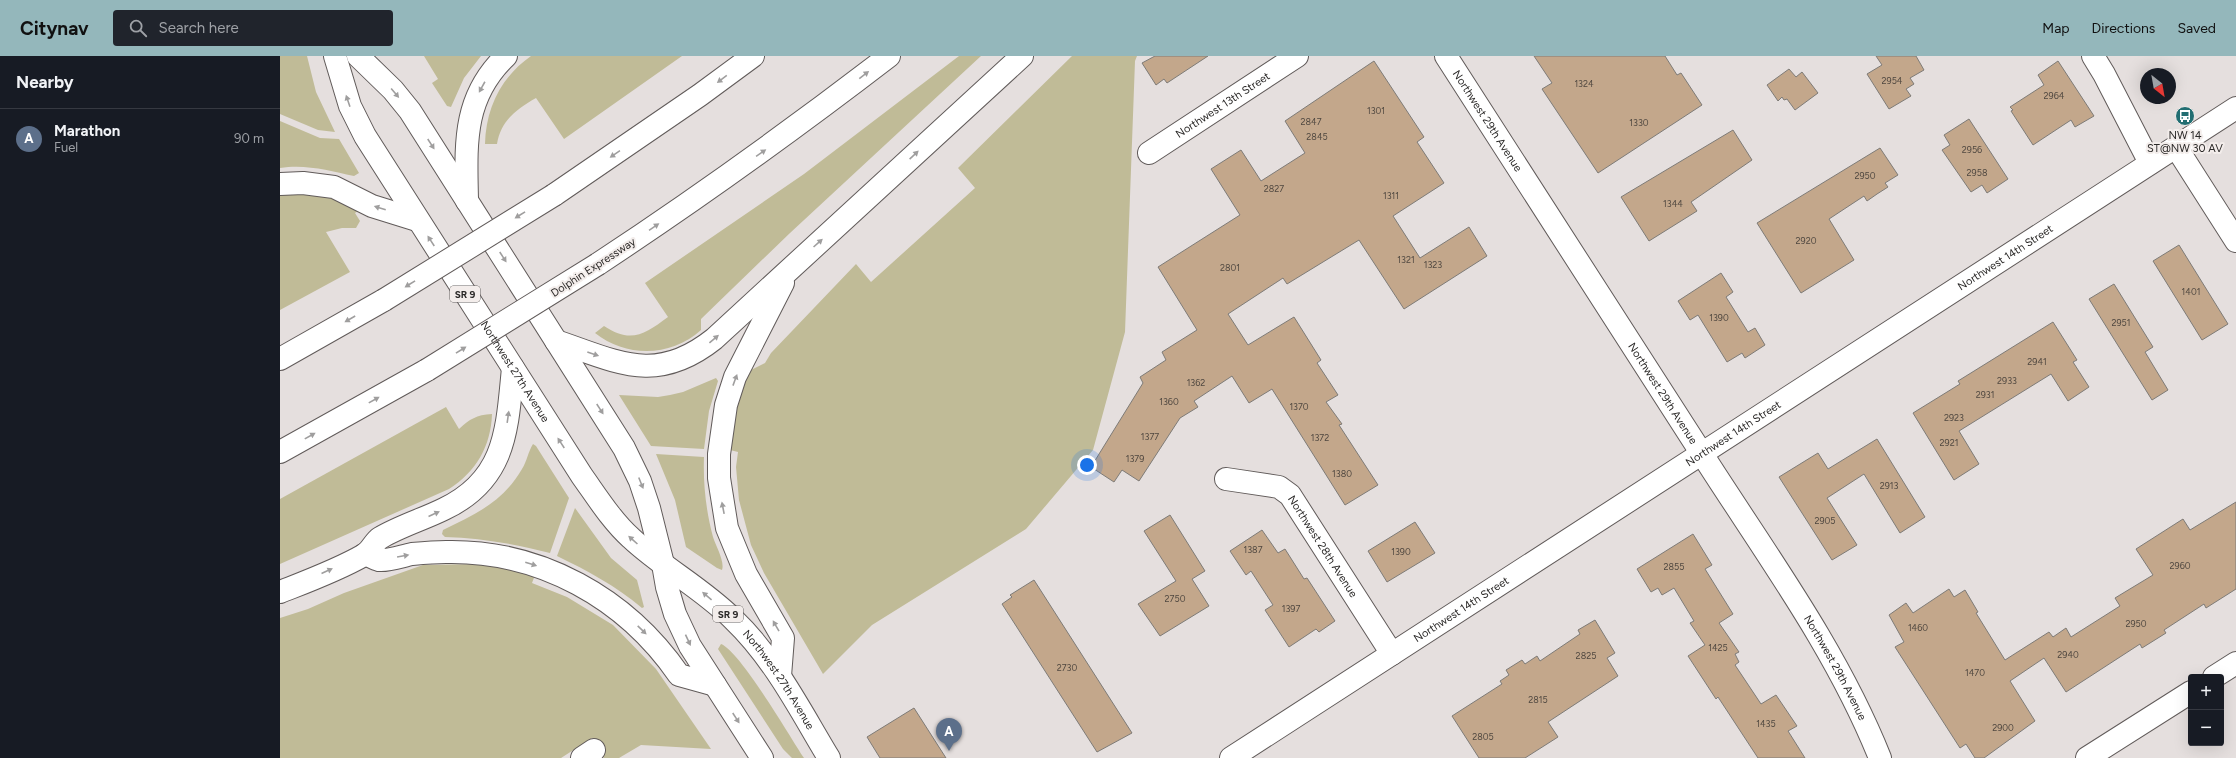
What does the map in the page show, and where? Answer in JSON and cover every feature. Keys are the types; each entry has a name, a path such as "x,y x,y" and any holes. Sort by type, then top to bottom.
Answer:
{"main road":[{"name":"Northwest 27th Avenue","path":"335,56 350,106 365,136 417,220 608,513 630,537 663,564 700,590 734,619 753,640 780,676 829,758"},
{"path":"358,56 393,90 410,112 624,448 640,481 650,508 663,564 666,587 675,614 690,646 762,758"},
{"path":"467,201 466,154 471,111 483,84 506,56"},
{"path":"280,359 384,300 554,195 700,95 753,56"},
{"name":"Dolphin Expressway","path":"280,452 428,370 598,264 696,199 769,147 889,56"},
{"path":"556,341 626,364 660,366 679,362 696,354 714,340 1022,56"},
{"name":"Northwest 13th Street","path":"1149,153 1297,56"},
{"name":"Northwest 29th Avenue","path":"1446,56 1825,646 1862,716 1880,758"},
{"path":"2093,56 2104,74 2150,163"},
{"name":"Northwest 14th Street","path":"1231,758 2236,108"},
{"path":"2176,147 2236,241"},
{"path":"280,184 303,183 334,187 372,206 417,220"},
{"path":"780,676 784,638 746,574 735,549 722,505 719,454 726,405 736,377 790,270"},
{"path":"280,592 365,554 379,538 460,501 479,486 488,475 500,454 505,437 513,368"},
{"name":"Northwest 28th Avenue","path":"1226,478 1279,487 1290,496 1392,654"},
{"path":"365,554 380,560 425,553 462,552 504,557 548,569 588,588 632,620 664,654 679,675 715,685"},
{"path":"2219,674 2236,663"},
{"path":"2087,758 2188,694"}],"shaded area":[{"path":"280,56 307,56 316,92 335,132 318,130 280,114"},
{"path":"424,56 481,56 464,78 451,107 447,106 432,83 438,79"},
{"path":"531,56 682,56 564,139 536,98 522,106 511,116 502,128 497,144 485,144 488,118 497,94 511,74 520,64"},
{"path":"959,56 981,56 790,233 701,319 701,330 689,339 676,345 649,351 621,347 595,333 604,326 622,335 638,335 652,328 668,317 645,283 804,174"},
{"path":"1072,56 1137,56 1135,61 1125,332 1093,450 1026,529 872,625 823,674 764,573 751,545 739,500 736,467 738,452 730,450 735,414 749,371 765,363 771,353 856,264 871,282 975,188 958,168"},
{"path":"280,121 320,138 339,139 359,173 354,176 309,167 280,168"},
{"path":"294,192 325,194 361,209 355,213 360,221 356,228 342,228 326,232 350,272 280,310 280,195"},
{"path":"716,378 718,381 709,411 704,449 651,446 619,395 658,397 670,395 683,392"},
{"path":"446,407 459,429 474,418 492,414 489,437 485,447 480,457 467,475 449,489 280,564 280,499"},
{"path":"533,444 536,446 569,498 550,553 498,542 445,537 442,534 443,530 488,506 506,490 522,469"},
{"path":"656,454 704,457 707,507 713,537 721,558 723,567 722,570 686,547 675,500"},
{"path":"575,508 611,558 637,580 644,607 642,608 601,579 557,556"},
{"path":"481,564 535,575 532,583 567,597 613,625 656,669 711,749 641,745 619,758 604,758 592,738 561,758 280,758 280,618 308,609 344,593 423,565"},
{"path":"721,644 740,662 752,678 804,758 792,758 783,749 718,649"}],"building":[{"path":"1155,56 1208,56 1167,83 1164,79 1156,85 1142,63"},
{"path":"1534,56 1665,56 1677,75 1681,73 1702,105 1598,173 1542,89 1552,83"},
{"path":"1876,56 1916,56 1924,70 1910,78 1914,84 1906,89 1911,96 1889,109 1867,74 1882,65"},
{"path":"1374,61 1424,137 1417,142 1444,183 1393,216 1420,258 1469,227 1487,256 1404,309 1359,240 1287,284 1283,278 1228,314 1248,345 1294,317 1321,360 1317,363 1338,395 1326,402 1342,424 1339,425 1378,485 1345,505 1272,389 1249,403 1232,376 1194,401 1198,407 1180,418 1139,481 1122,470 1114,482 1091,467 1143,383 1140,377 1166,360 1162,352 1197,330 1158,267 1240,215 1211,169 1241,150 1261,181 1305,153 1285,121"},
{"path":"2058,61 2094,116 2075,127 2071,120 2033,145 2011,111 2013,110 2010,107 2044,85 2038,75"},
{"path":"1789,69 1796,77 1802,72 1818,93 1795,110 1787,99 1784,100 1782,97 1778,101 1767,85"},
{"path":"1969,119 2008,179 1987,193 1982,185 1971,192 1942,150 1950,145 1944,135"},
{"path":"1733,130 1752,160 1691,202 1697,211 1649,241 1621,197"},
{"path":"1880,148 1898,175 1885,183 1888,187 1867,201 1864,196 1829,219 1854,260 1801,293 1757,223"},
{"path":"2179,245 2228,324 2202,340 2153,261"},
{"path":"1721,273 1733,292 1726,297 1748,332 1755,328 1765,345 1745,358 1742,353 1727,362 1698,315 1690,320 1678,301"},
{"path":"2114,284 2153,347 2145,352 2168,390 2152,400 2089,299"},
{"path":"2053,322 2077,360 2073,362 2089,387 2068,401 2051,374 1959,431 1979,464 1954,480 1913,413 1960,384 1958,381"},
{"path":"1877,439 1925,517 1900,533 1864,474 1827,498 1857,545 1832,560 1779,477 1818,453 1828,469"},
{"path":"2236,502 2236,589 2206,608 2204,604 2164,630 2166,633 2142,648 2140,644 2066,692 2044,658 2010,681 2035,721 1984,758 1975,758 1966,744 1960,748 1895,647 1904,642 1889,615 1906,603 1913,613 1949,589 1954,597 1965,590 1978,612 1976,613 2005,660 2049,632 2053,637 2066,628 2071,637 2120,606 2115,598 2153,575 2136,549 2183,519 2190,530"},
{"path":"1170,515 1205,571 1192,579 1209,606 1160,636 1138,604 1176,581 1144,531"},
{"path":"1415,522 1435,553 1387,582 1368,551"},
{"path":"1262,530 1278,553 1285,549 1304,579 1307,578 1335,621 1319,632 1316,629 1289,647 1265,610 1273,605 1251,571 1246,575 1230,551"},
{"path":"1693,534 1712,565 1705,569 1733,614 1719,623 1739,652 1735,654 1739,662 1735,665 1761,704 1776,695 1797,726 1788,731 1805,758 1758,758 1718,697 1716,699 1688,656 1705,645 1690,623 1694,621 1674,588 1662,595 1658,588 1651,592 1637,569"},
{"path":"1034,580 1132,733 1097,752 1002,604 1012,597 1010,595"},
{"path":"1595,620 1615,653 1607,658 1618,676 1548,722 1558,737 1525,758 1479,758 1452,716 1502,684 1500,681 1509,675 1506,670 1522,660 1525,664 1537,656 1540,661 1580,634 1578,630"},
{"path":"914,708 946,758 880,758 867,737"}],"place":[{"name":"NW 14 ST@NW 30 AV","path":"2185,116"},
{"name":"Marathon","path":"949,751"}]}
